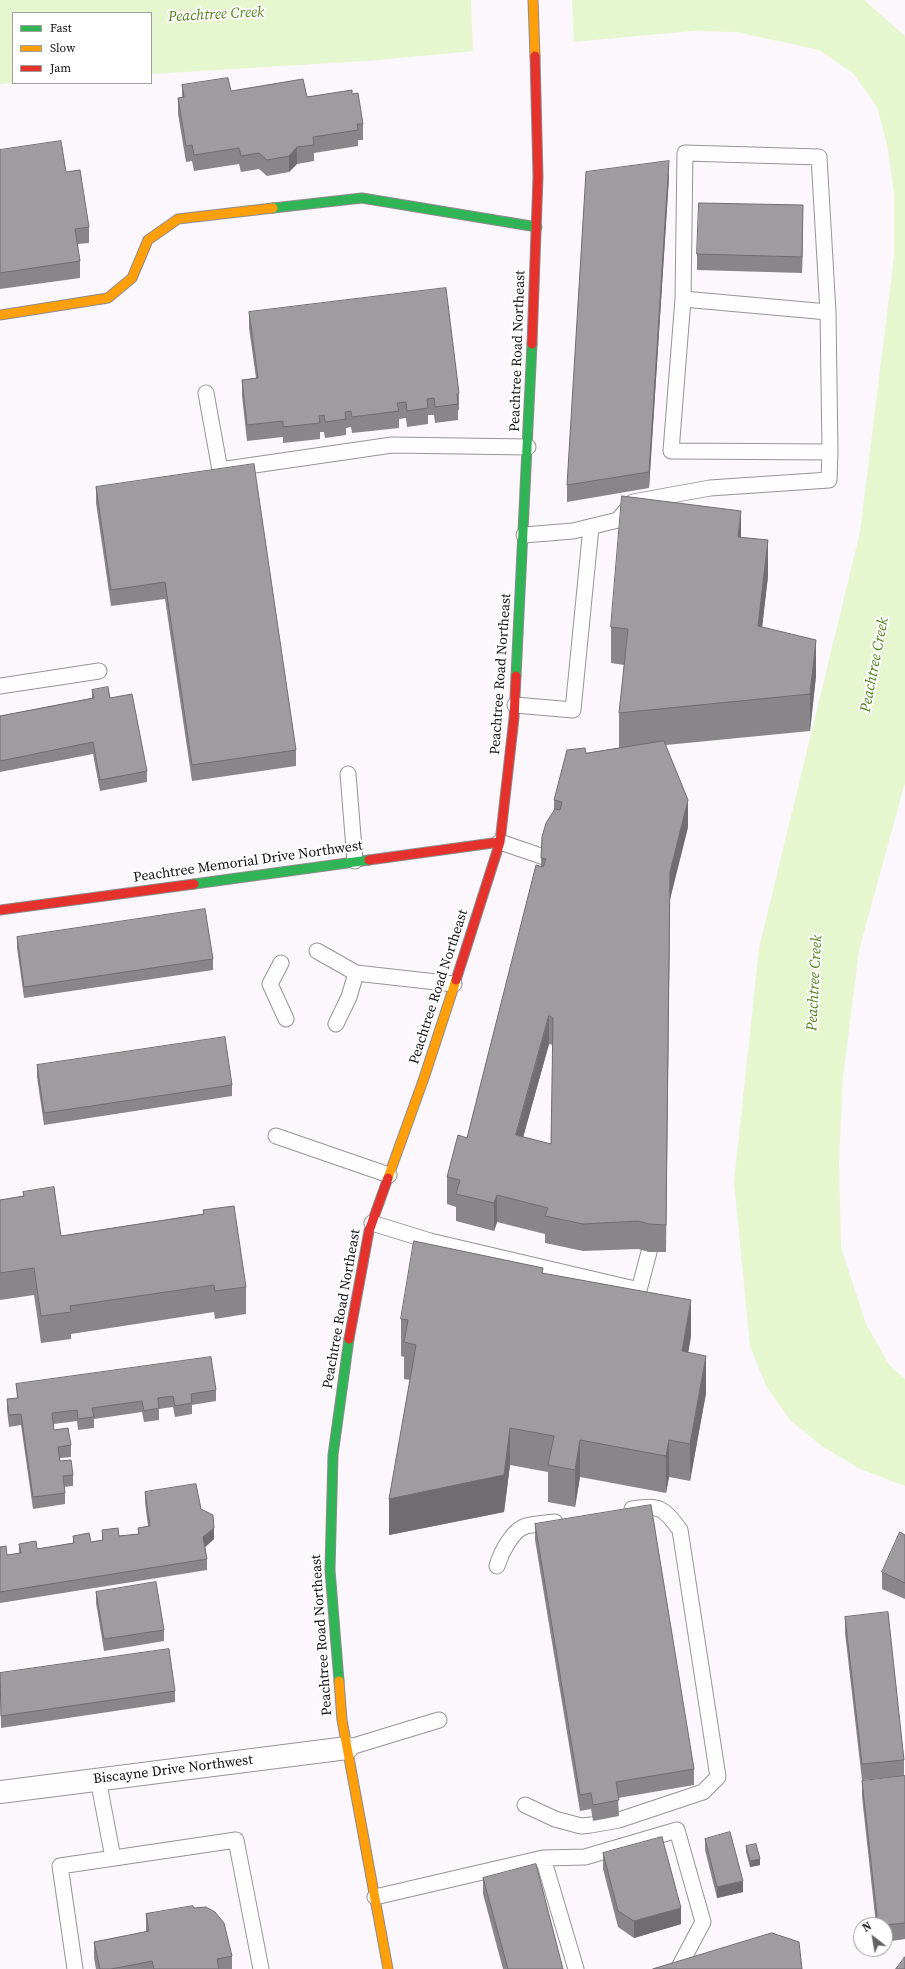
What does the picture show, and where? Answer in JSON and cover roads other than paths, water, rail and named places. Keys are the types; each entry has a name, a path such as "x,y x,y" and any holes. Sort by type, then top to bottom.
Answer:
{"main road":[{"name":"Peachtree Road Northeast","path":"388,1969 342,1720 330,1570 333,1455 350,1330 372,1223 424,1078 500,842 515,705 528,447 538,177 533,0"},
{"path":"0,315 108,298 132,278 148,240 178,219 362,198 536,227"},
{"name":"Peachtree Memorial Drive Northwest","path":"0,910 500,842"}],"street":[{"name":"Biscayne Drive Northwest","path":"0,1792 347,1748"}],"lane":[{"path":"618,520 633,502 710,488 829,480 830,452 828,312 820,157 685,153 683,299 671,452 830,452"},
{"path":"683,299 828,312"},
{"path":"206,393 220,470 392,445 528,447"},
{"path":"524,535 573,531 618,520 642,522"},
{"path":"515,705 573,710 591,527"},
{"path":"0,686 100,671"},
{"path":"348,774 355,861"},
{"path":"500,842 544,857"},
{"path":"317,951 356,973 454,984"},
{"path":"281,963 270,984 286,1020"},
{"path":"336,1024 350,997 356,973"},
{"path":"276,1136 389,1176"},
{"path":"372,1223 430,1241 639,1290 649,1252"},
{"path":"525,1805 555,1819 581,1826 591,1825 619,1820 703,1792 718,1777 680,1530 668,1514 652,1506 615,1512"},
{"path":"497,1566 501,1553 509,1540 524,1527 570,1519"},
{"path":"347,1748 439,1720"},
{"path":"98,1779 113,1858"},
{"path":"375,1897 543,1858 585,1857 677,1830 702,1922 678,1969"},
{"path":"75,1969 60,1866 236,1840 261,1969"},
{"path":"543,1858 576,1969"}],"water":[{"name":"Peachtree Creek","path":"0,0 864,0 905,36 905,783 859,950 843,1077 839,1162 841,1247 866,1324 890,1366 905,1379 905,1486 860,1469 823,1447 790,1420 766,1386 750,1346 734,1182 759,948 860,532 894,257 894,193 888,150 878,109 854,74 819,50 736,32 693,31 366,61 152,74 152,12 12,12 12,83 0,84"}]}
